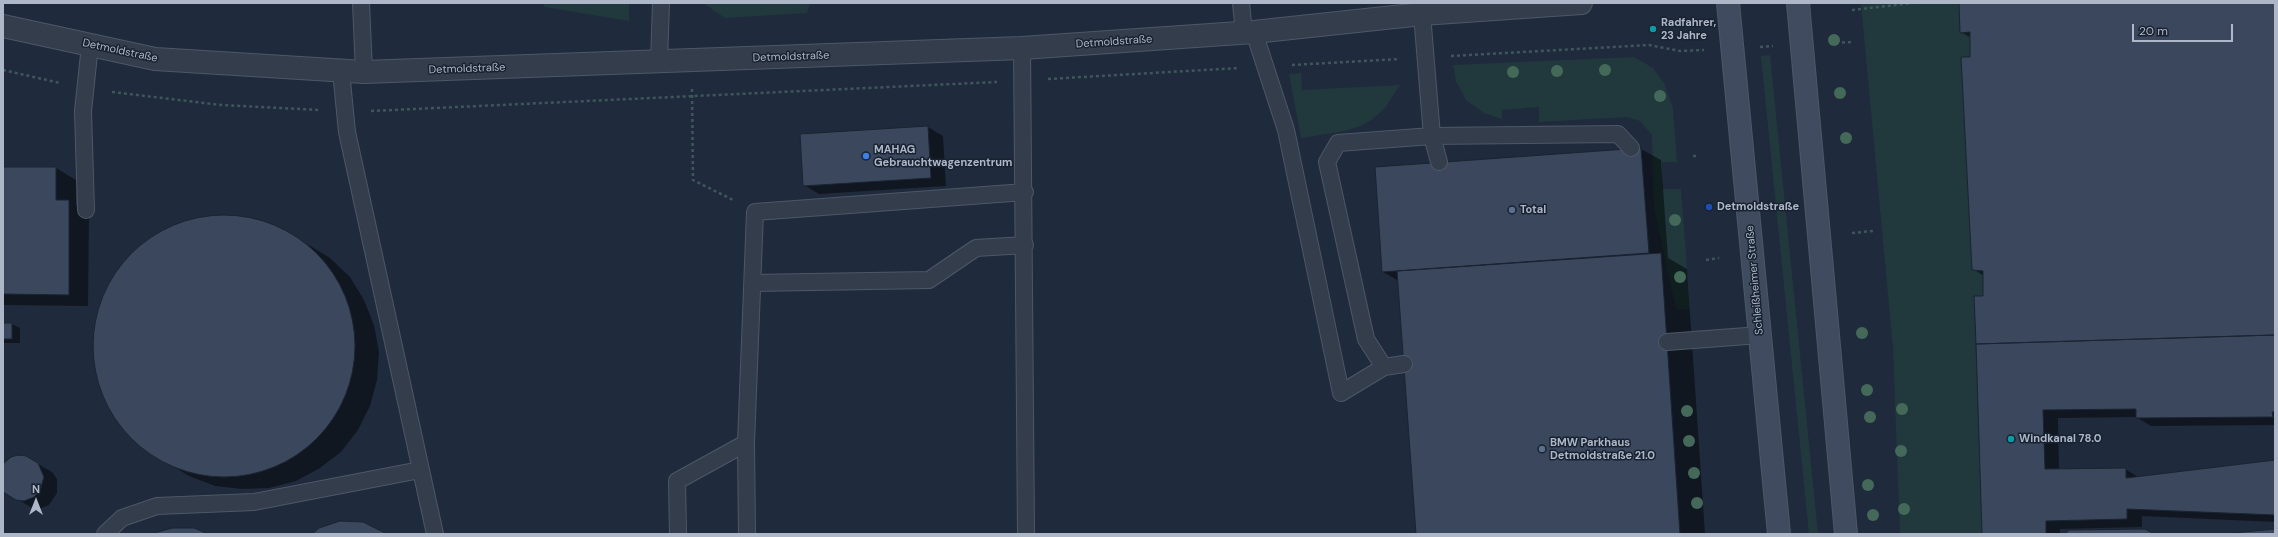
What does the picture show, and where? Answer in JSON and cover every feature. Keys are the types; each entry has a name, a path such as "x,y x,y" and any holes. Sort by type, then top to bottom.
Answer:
{"main road":[{"name":"Schleißheimer Straße","path":"1728,3 1779,534"},
{"path":"1798,3 1846,534"}],"street":[{"name":"Detmoldstraße","path":"3,26 155,60 364,72 1022,48 1249,32 1422,14 1581,3"}],"lane":[{"path":"361,3 364,72"},
{"path":"659,62 661,3"},
{"path":"1241,3 1249,32 1286,130 1341,393 1384,366 1404,364"},
{"path":"1422,14 1432,136 1439,162"},
{"path":"86,210 83,111 90,45"},
{"path":"1022,48 1025,192 1026,534"},
{"path":"341,71 347,132 435,534"},
{"path":"1384,366 1366,339 1327,162 1338,143 1432,136 1618,134 1630,148"},
{"path":"748,534 746,443 755,212 1025,192"},
{"path":"753,284 929,280 976,248 1025,245"},
{"path":"1667,342 1760,334"},
{"path":"678,534 677,481 746,443"},
{"path":"105,534 122,518 157,506 254,502 420,470"}],"path":[{"path":"1852,10 1913,3"},
{"path":"692,61 693,180 755,212"},
{"path":"1693,156 1699,156"},
{"path":"1852,233 1873,231"},
{"path":"1706,260 1720,258"}],"green space":[{"path":"542,3 629,3 629,21 545,7"},
{"path":"703,3 810,3 807,13 725,18"},
{"path":"1861,3 1959,3 1960,32 1970,32 1983,271 1983,296 1974,296 1982,534 1900,534 1893,348"},
{"path":"1770,55 1818,534 1809,534 1761,56"},
{"path":"1634,57 1653,68 1664,83 1673,109 1677,162 1662,162 1662,189 1681,189 1690,309 1676,309 1654,207 1652,135 1640,121 1627,117 1539,122 1539,107 1502,110 1502,119 1484,113 1466,100 1456,81 1453,65"},
{"path":"1301,73 1302,90 1400,85 1385,108 1373,119 1360,126 1345,131 1301,138 1289,74"}],"building":[{"path":"1959,3 2275,3 2275,335 1976,344 1974,296 1983,296 1983,271 1972,270 1961,57 1970,57 1970,32 1960,33"},
{"name":"MAHAG Gebrauchtwagenzentrum","path":"928,126 931,178 803,186 800,134"},
{"path":"1641,148 1649,253 1382,272 1375,167"},
{"path":"3,167 56,167 56,200 69,200 69,295 3,294"},
{"path":"224,215 250,217 274,225 297,237 317,253 333,273 345,296 353,320 355,346 353,372 345,396 333,419 317,439 297,455 274,467 250,475 224,477 198,475 174,467 151,455 131,439 115,419 103,396 95,372 93,346 95,320 103,296 115,273 131,253 151,237 174,225 198,217"},
{"name":"BMW Parkhaus Detmoldstraße 21.0","path":"1661,253 1680,534 1416,534 1397,271"},
{"path":"3,323 12,323 12,339 3,339"},
{"name":"Windkanal 78.0","path":"2275,335 2275,412 2272,412 2273,417 2136,418 2136,409 2043,410 2045,469 2126,468 2126,478 2275,460 2275,515 2127,509 2127,519 2046,521 2046,534 1982,534 1976,344"},
{"path":"18,455 26,456 38,463 44,477 40,491 34,497 24,501 16,500 3,492 3,464 11,457"},
{"path":"340,521 363,522 387,534 312,534 319,528"},
{"path":"172,528 194,528 208,534 151,534"},
{"path":"2145,529 2154,534 2065,534 2069,530"},
{"path":"2275,529 2275,534 2222,534"}],"place":[{"name":"Radfahrer, 23 Jahre","path":"1653,29"},
{"name":"MAHAG Gebrauchtwagenzentrum","path":"866,156"},
{"name":"Detmoldstraße","path":"1709,207"},
{"name":"Total","path":"1512,210"},
{"name":"Windkanal 78.0","path":"2011,439"},
{"name":"BMW Parkhaus Detmoldstraße 21.0","path":"1542,449"}]}
